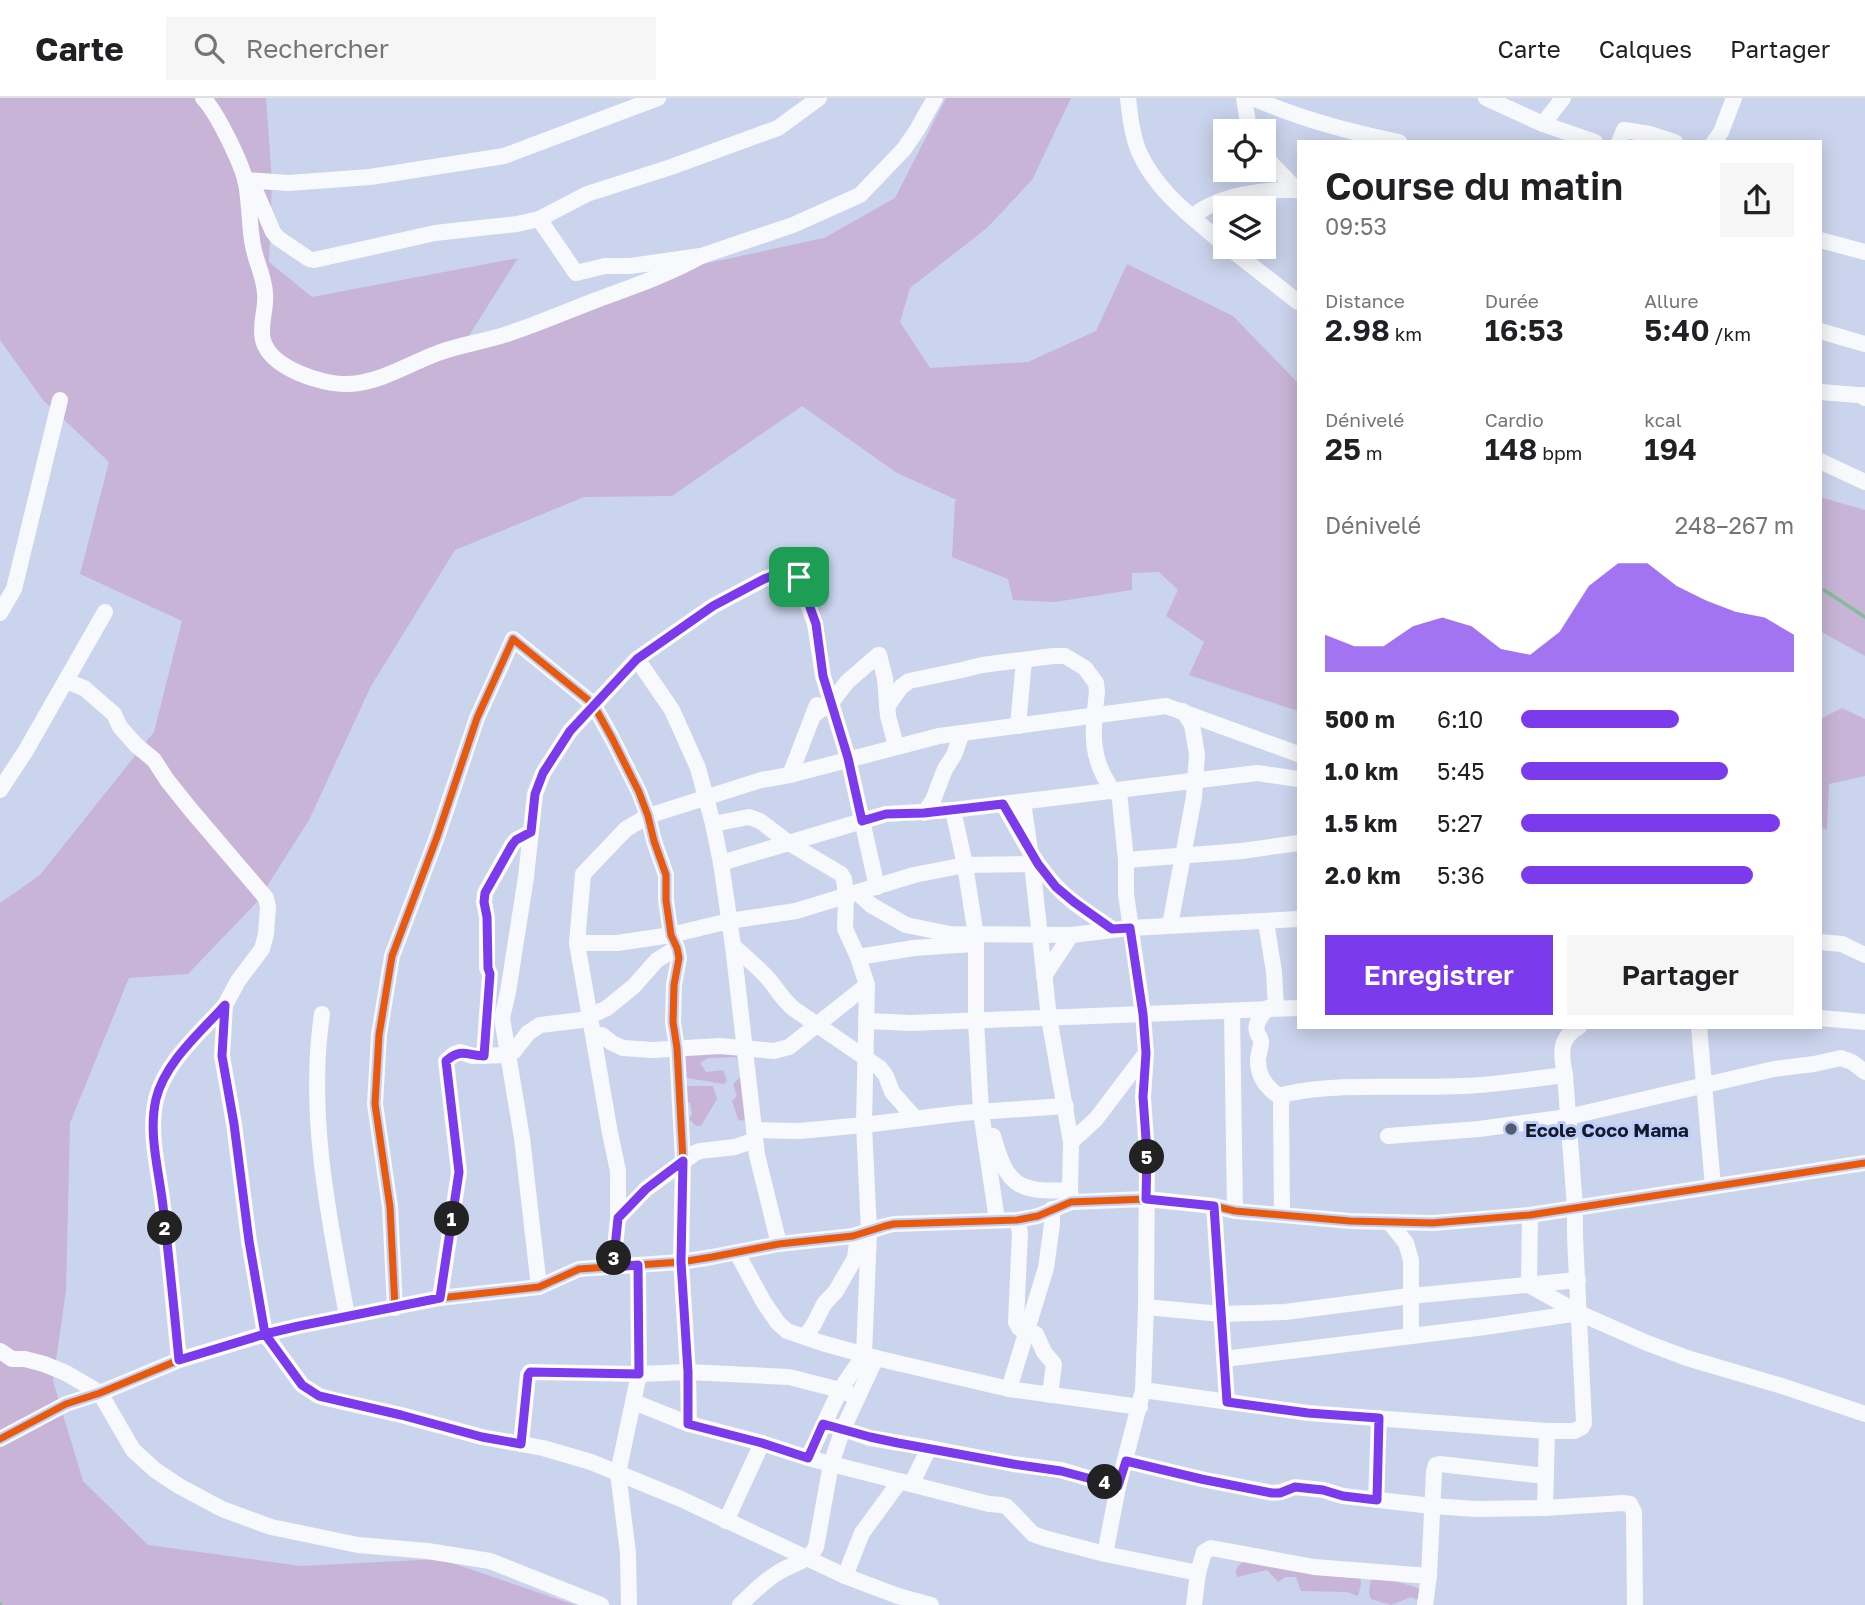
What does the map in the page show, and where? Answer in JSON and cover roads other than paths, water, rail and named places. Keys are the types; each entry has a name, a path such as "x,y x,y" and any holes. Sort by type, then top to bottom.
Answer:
{"street":[{"path":"204,98 218,120 273,232 278,238 314,260 435,233 539,219 587,194 778,128 815,99"},
{"path":"248,180 289,183 370,177 504,156 658,98"},
{"path":"539,219 576,273 701,256 793,225 860,195 904,149 935,98"},
{"path":"1128,98 1138,150 1150,172 1166,193 1213,235"},
{"path":"1244,98 1247,119"},
{"path":"1253,98 1283,104 1349,137 1379,140"},
{"path":"1486,98 1543,124 1589,140"},
{"path":"1543,124 1563,98"},
{"path":"1715,140 1734,98"},
{"path":"1620,140 1624,130 1669,140"},
{"path":"1276,168 1297,189"},
{"path":"248,180 250,234 265,289 261,328 263,342 274,356 300,375 330,383 347,384 374,380 439,352 502,336 677,270 701,256"},
{"path":"1192,218 1211,205 1241,196 1270,190 1297,190"},
{"path":"1822,241 1865,252"},
{"path":"1243,259 1297,301"},
{"path":"1822,332 1865,344"},
{"path":"1822,392 1858,394 1865,398"},
{"path":"0,613 14,589 60,400"},
{"path":"1822,462 1865,482"},
{"path":"539,1287 522,1138 502,1018 526,877 535,794 543,773 570,731 637,659 713,606 783,572 799,577 816,624 823,676 848,758 877,887"},
{"path":"0,790 25,752 105,612"},
{"path":"395,1308 390,1207 375,1104 379,1035 392,956 437,837 477,718 513,639 593,704 639,792 666,875 666,900 679,958 675,976 673,1022 677,1048 683,1161 681,1262 688,1372 688,1424"},
{"path":"813,715 831,703 847,682 879,655 885,678 888,716 896,746"},
{"path":"887,707 904,683 909,681 982,665 1024,660 1065,656 1085,668 1096,683 1094,743 1101,773 1116,792 1126,860 1126,894 1146,1053 1143,1097 1147,1153 1143,1390 1118,1486 1105,1554"},
{"path":"637,659 672,710 698,768 713,824 733,946 757,1155 779,1244"},
{"path":"1018,726 1024,660"},
{"path":"790,775 821,696 823,676"},
{"path":"66,681 84,688 110,710 120,727 154,760 191,810 266,898 268,907 267,934 262,949 238,981 225,1005 177,1059 156,1098 156,1162 163,1202 179,1360"},
{"path":"613,1267 618,1218 618,1171 577,943 584,872 626,829 649,816 761,780 790,775 939,736 1166,706 1297,754"},
{"path":"1170,925 1194,797 1197,754 1192,725 1183,711"},
{"path":"924,813 933,800 962,733"},
{"path":"721,863 886,814 924,813 1116,792 1257,773 1297,779"},
{"path":"639,792 673,809"},
{"path":"1023,802 1033,859 1049,1018 1071,1142 1070,1196"},
{"path":"1003,804 1033,859 1056,887 1112,929"},
{"path":"953,810 977,940 976,1020 981,1114 998,1220"},
{"path":"713,824 749,817 760,821 789,843 841,874 852,895 906,925 977,940"},
{"path":"484,1056 490,974 485,893 512,845 531,832"},
{"path":"1126,860 1242,851 1297,843"},
{"path":"577,943 674,941 729,921 796,911 914,876 965,866 1033,859"},
{"path":"740,1605 761,1584 812,1554 816,1547 831,1464 870,1356 861,1233 867,985 845,929 852,895"},
{"path":"858,957 977,940 1071,935 1170,925 1297,919"},
{"path":"1266,922 1274,972 1272,1008 1256,1024 1261,1042 1259,1073 1271,1091 1282,1098"},
{"path":"1044,976 1071,935"},
{"path":"440,1298 459,1172 446,1061 460,1052 484,1056 508,1055 528,1033 540,1025 577,1022 607,1008 634,986 674,941"},
{"path":"1822,942 1842,944 1865,955"},
{"path":"733,946 765,976 793,1009 880,1068 892,1092 915,1118"},
{"path":"594,1036 602,1035 623,1048 653,1050 720,1046 774,1051 789,1047 867,985"},
{"path":"225,1005 222,1056 265,1334 302,1385 319,1396 482,1437 563,1454 618,1473 765,1537 845,1576 931,1605"},
{"path":"867,1021 910,1023 1297,1008"},
{"path":"1232,1011 1235,1211"},
{"path":"322,1014 317,1046 317,1101 327,1211 347,1316"},
{"path":"1822,1018 1865,1022"},
{"path":"1143,1390 1308,1413 1547,1431 1578,1430 1584,1423 1576,1208 1562,1050 1576,1029"},
{"path":"1699,1029 1713,1186"},
{"path":"1071,1142 1096,1119 1146,1053"},
{"path":"1388,1136 1479,1129 1568,1117 1774,1069 1841,1058 1865,1072"},
{"path":"1282,1214 1282,1098 1285,1094 1329,1089 1464,1086 1565,1075"},
{"path":"618,1218 646,1189 683,1161 700,1151 735,1147 754,1135 1066,1106"},
{"path":"981,1114 989,1122 997,1152 1007,1172 1020,1186 1070,1196 1146,1199 1350,1222 1433,1223 1530,1215 1865,1163"},
{"path":"0,1439 65,1404 100,1393 179,1360 265,1334 440,1298 539,1287 579,1269 681,1262 779,1244 861,1233 894,1224 1017,1220 1038,1216 1070,1196"},
{"path":"1214,1206 1227,1402"},
{"path":"1009,1389 1046,1268 1052,1209"},
{"path":"1529,1285 1530,1215"},
{"path":"1017,1220 1020,1232 1016,1322 1019,1328 1039,1336 1044,1352 1054,1364 1049,1395"},
{"path":"1390,1223 1410,1250 1412,1260 1411,1336"},
{"path":"805,1337 855,1258 861,1233"},
{"path":"737,1253 778,1324 786,1331 870,1356 1009,1389 1140,1407"},
{"path":"629,1605 628,1553 618,1473 639,1374 638,1265"},
{"path":"1146,1307 1221,1314 1285,1312 1410,1296 1578,1280"},
{"path":"1529,1285 1579,1313 1687,1358 1865,1414"},
{"path":"1224,1359 1579,1313"},
{"path":"0,1351 12,1359 25,1359 66,1373 100,1393 133,1450 155,1470 179,1486 222,1509 271,1527 358,1545 428,1550 490,1560 601,1605"},
{"path":"808,1458 840,1390 870,1356"},
{"path":"521,1444 530,1372 688,1372 789,1377 857,1397"},
{"path":"634,1402 688,1424 808,1458 1002,1505 1033,1534 1105,1554 1198,1573"},
{"path":"1377,1500 1379,1418"},
{"path":"823,1424 870,1437 1061,1471 1118,1486"},
{"path":"1545,1508 1547,1431"},
{"path":"726,1521 762,1443"},
{"path":"845,1576 862,1533 906,1482 929,1448"},
{"path":"1126,1461 1272,1493 1295,1487 1323,1490 1343,1496 1477,1509 1630,1504 1634,1512 1634,1605"},
{"path":"1425,1605 1436,1465 1545,1476"},
{"path":"1194,1605 1204,1552 1211,1548 1314,1567 1429,1576"}],"waterway":[{"path":"1824,590 1865,617"}],"place":[{"name":"Ecole Coco Mama","path":"1511,1129"}]}
